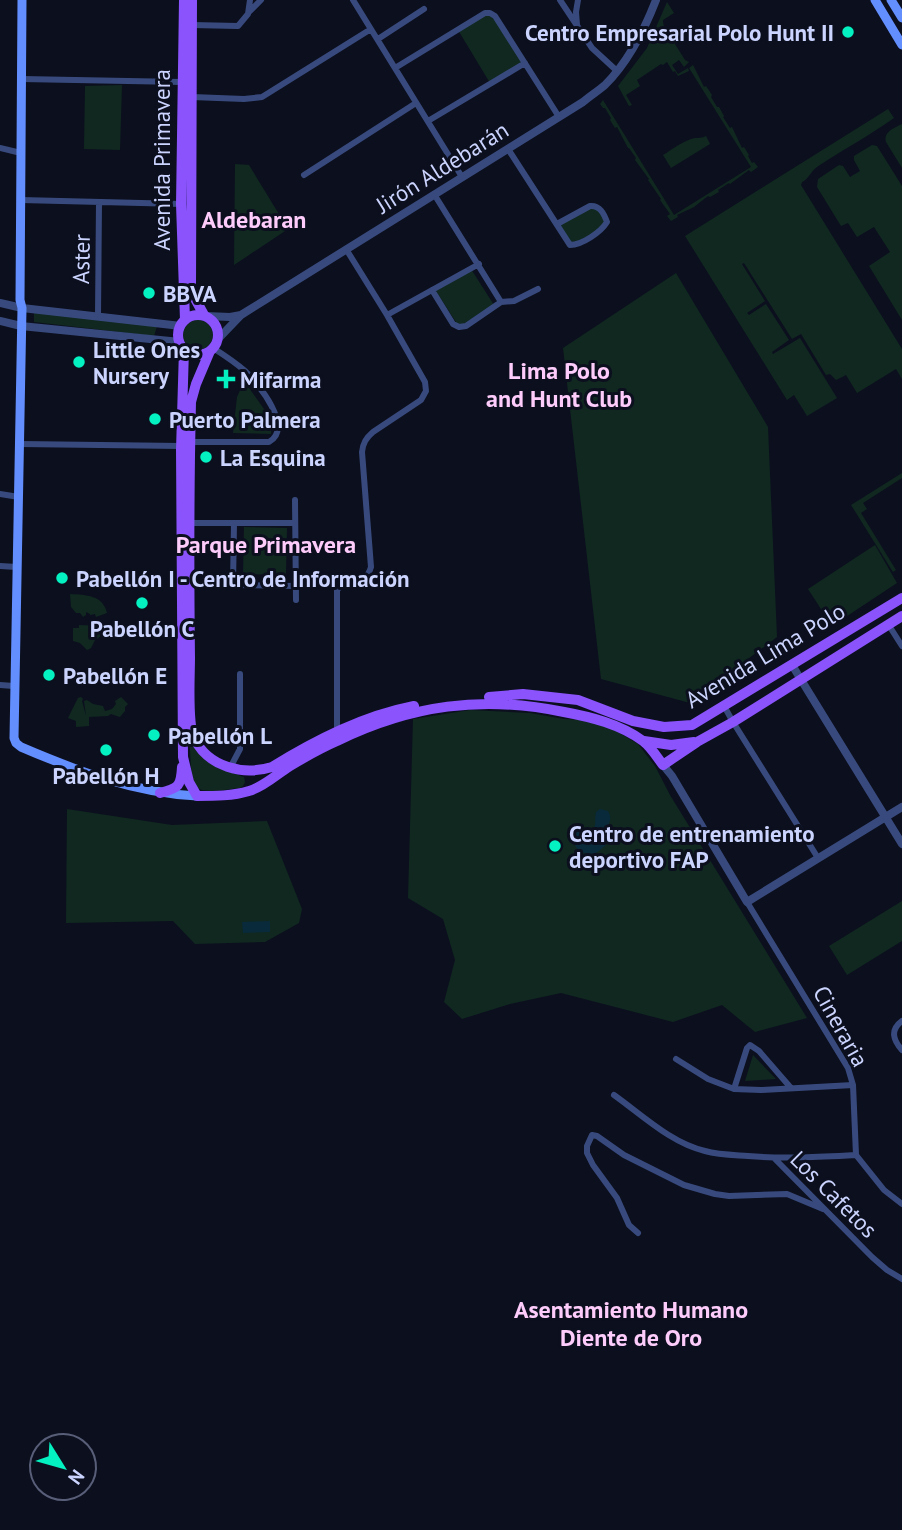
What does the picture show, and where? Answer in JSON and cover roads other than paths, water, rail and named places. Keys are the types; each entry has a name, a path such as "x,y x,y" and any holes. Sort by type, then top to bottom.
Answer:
{"main road":[{"path":"22,0 22,308 16,743 62,765 105,780 160,793 197,796 236,793 256,789 335,741 383,722 429,709 501,703 552,709 608,723 643,740 663,765"},
{"name":"Avenida Primavera","path":"183,323 176,204 184,0"},
{"name":"Avenida Primavera","path":"192,0 191,287 205,316"},
{"path":"875,0 902,45"},
{"path":"891,0 902,18"},
{"path":"160,793 173,789 179,783 183,757 185,444 192,395 214,346 216,326 205,316 194,316 183,323 179,332 182,345 185,444 189,523 191,729 195,740 209,756 248,776 249,785 236,793"},
{"path":"182,345 195,355 205,354 214,346"},
{"name":"Avenida Lima Polo","path":"244,772 263,770 279,763 356,722 386,711 429,703 523,694 578,700 633,721 664,727 692,725 902,598"},
{"name":"Avenida Lima Polo","path":"663,765 902,616"},
{"name":"Avenida Lima Polo","path":"643,740 671,745 697,742"},
{"path":"183,757 189,782 197,796"}],"street":[{"path":"248,14 250,0"},
{"path":"192,25 238,26 261,0"},
{"path":"352,0 462,177"},
{"name":"Jirón Aldebarán","path":"214,346 240,315 583,102 605,85 642,34 656,0"},
{"path":"561,1 592,48 617,71"},
{"path":"561,1 578,1 578,27"},
{"path":"378,39 425,9"},
{"path":"395,68 485,13 490,13 495,16 559,117"},
{"path":"192,97 262,97 371,29"},
{"path":"428,121 524,63"},
{"path":"22,79 181,82"},
{"path":"304,175 416,103"},
{"path":"0,149 21,153"},
{"path":"508,149 568,243 573,246 602,229 607,222 600,210 594,206 557,224"},
{"path":"434,194 501,302"},
{"path":"21,200 176,204"},
{"name":"Aster","path":"98,316 100,202"},
{"path":"337,732 337,590 346,582 362,580 371,567 363,445 373,432 418,402 425,395 426,388 387,315 346,249"},
{"path":"387,315 479,264"},
{"path":"432,290 453,324 459,327 466,326 501,302 514,301 538,289"},
{"path":"0,303 159,324 183,323"},
{"path":"205,316 240,315"},
{"path":"0,321 21,326 157,339 182,345"},
{"path":"157,339 159,324"},
{"path":"20,444 269,442 275,438 278,430 276,415 247,373 214,346"},
{"path":"0,494 19,498"},
{"path":"295,500 296,600"},
{"path":"189,523 294,523"},
{"path":"234,523 233,585 296,586"},
{"path":"0,566 17,567"},
{"path":"888,624 902,646"},
{"path":"792,664 902,844"},
{"path":"230,768 240,749 240,674"},
{"path":"0,685 15,686"},
{"path":"724,706 818,858"},
{"path":"663,765 747,902 902,807"},
{"name":"Cineraria","path":"747,902 848,1068 853,1086 856,1156"},
{"path":"902,1021 894,1030 893,1036 902,1050"},
{"path":"734,1089 750,1045 759,1051 791,1088"},
{"path":"676,1059 708,1079 734,1089 853,1086"},
{"path":"614,1095 664,1131 704,1151 774,1158 856,1156 884,1190 902,1204"},
{"path":"638,1233 629,1225 617,1198 587,1153 592,1135 624,1155 684,1185 729,1196 788,1194 823,1209"},
{"name":"Los Cafetos","path":"774,1158 872,1257 902,1279"}],"water":[{"path":"600,809 608,811 610,818 606,845 595,853 582,852 574,843 574,835 580,830 587,835 593,831 596,812"},
{"path":"270,921 270,932 243,933 242,922"}],"place":[{"name":"Centro Empresarial Polo Hunt II","path":"848,32"},
{"name":"BBVA","path":"149,293"},
{"name":"Little Ones Nursery","path":"79,362"},
{"name":"Mifarma","path":"226,379"},
{"name":"Puerto Palmera","path":"155,419"},
{"name":"La Esquina","path":"206,457"},
{"name":"Pabellón I - Centro de Información","path":"62,578"},
{"name":"Pabellón C","path":"142,603"},
{"name":"Pabellón E","path":"49,675"},
{"name":"Pabellón L","path":"154,735"},
{"name":"Pabellón H","path":"106,750"},
{"name":"Centro de entrenamiento deportivo FAP","path":"555,846"}],"district":[{"name":"Aldebaran","path":"254,219"},
{"name":"Lima Polo and Hunt Club","path":"559,384"},
{"name":"Parque Primavera","path":"266,544"},
{"name":"Asentamiento Humano Diente de Oro","path":"631,1323"}]}
